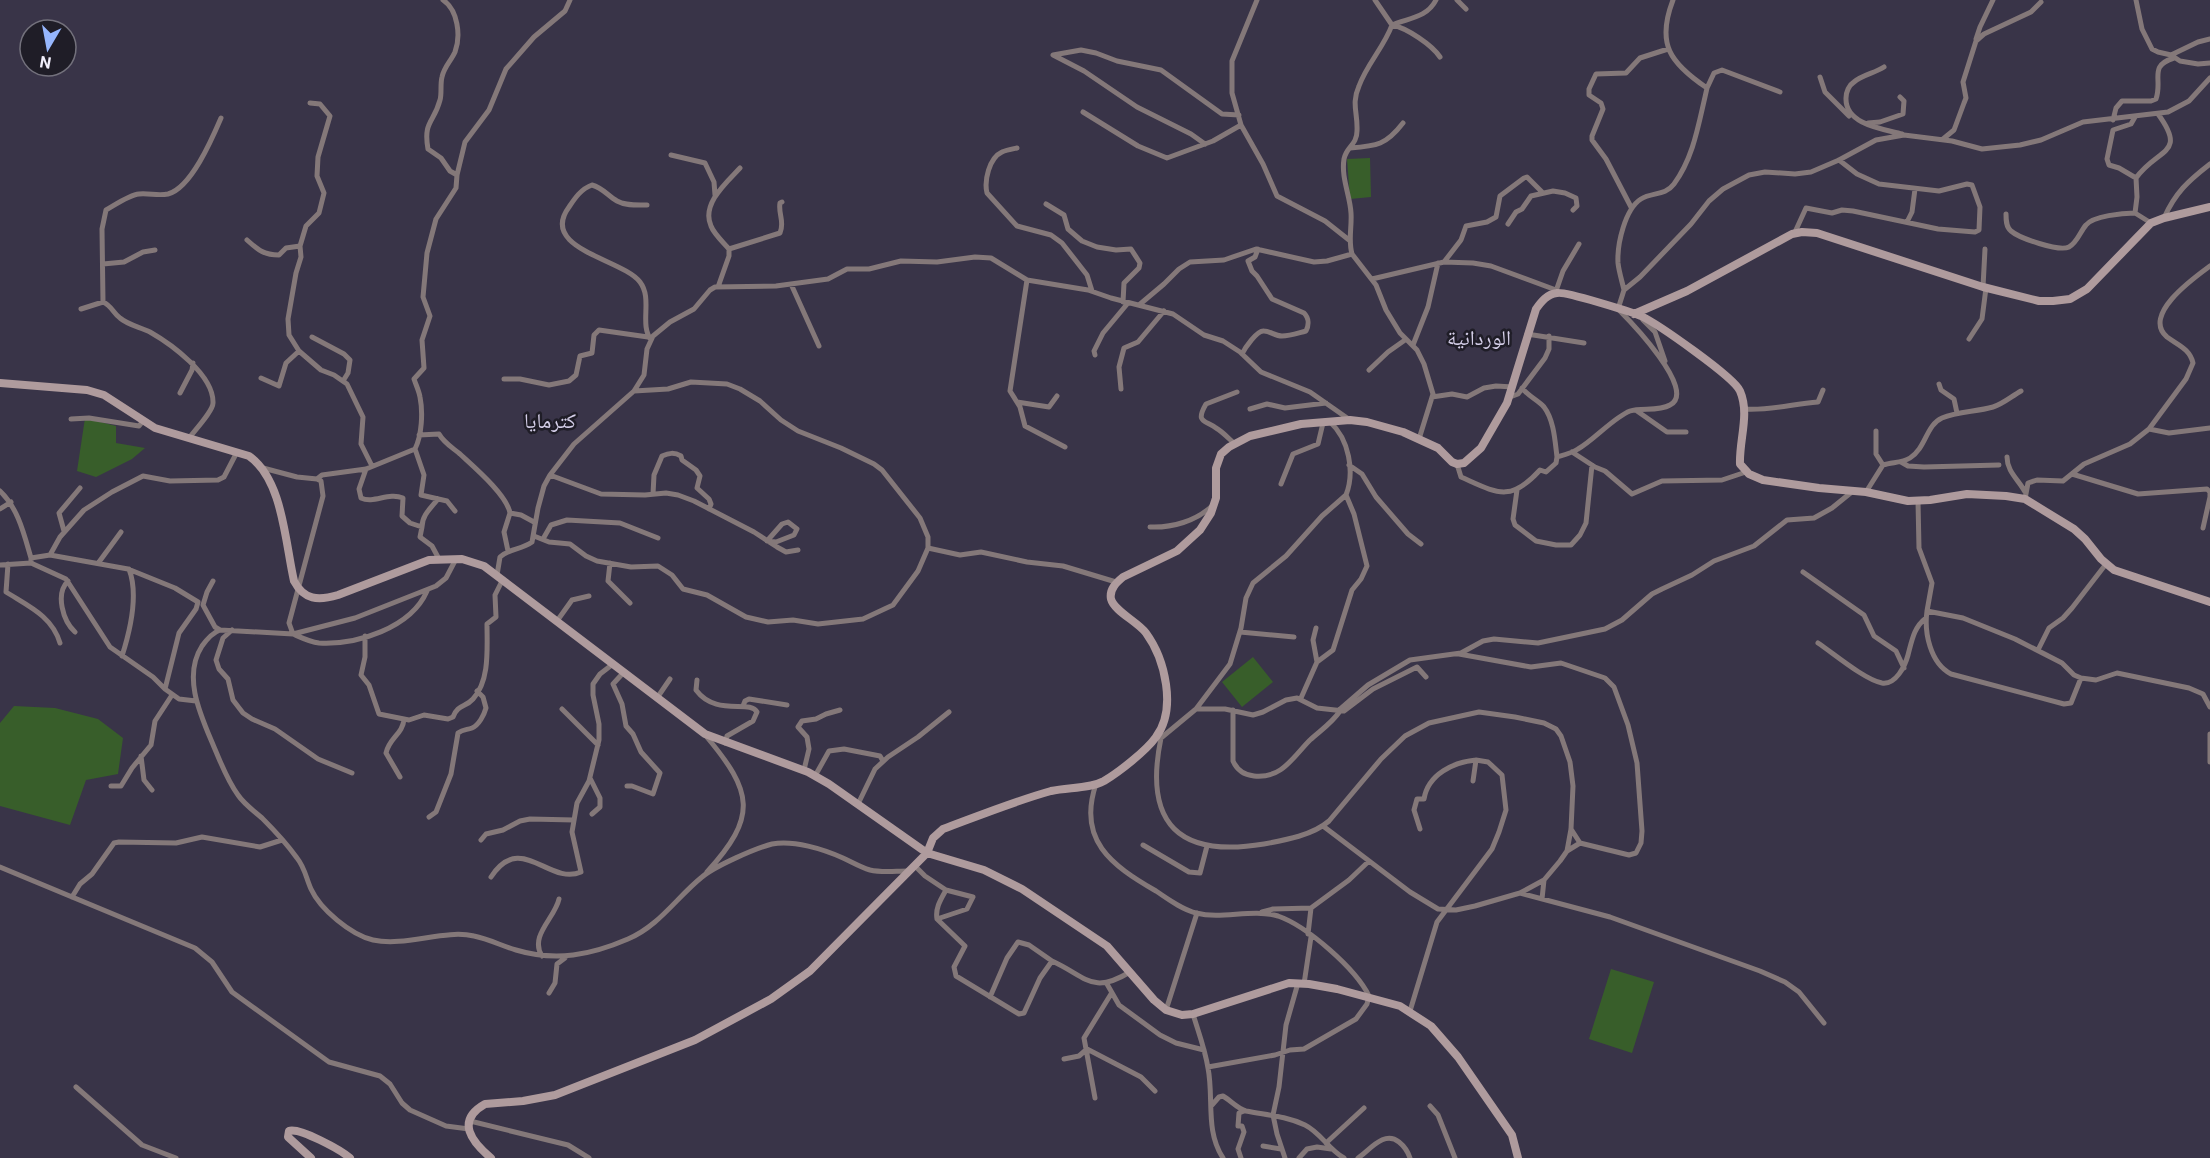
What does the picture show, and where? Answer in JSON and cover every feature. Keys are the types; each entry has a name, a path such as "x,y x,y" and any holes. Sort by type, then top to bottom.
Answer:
{"street":[{"path":"443,0 454,12 457,45 442,77 440,102 427,125 426,137 428,149 441,158 450,171 457,175"},
{"path":"455,511 448,502 421,495 424,475 415,449 419,435 421,400 414,379 424,368 422,340 430,321 423,297 424,271 436,219 456,188 465,142 489,110 506,69 534,37 565,11 570,0"},
{"path":"1257,0 1232,61 1231,86 1241,125 1263,164 1276,196 1325,221 1349,240"},
{"path":"1375,0 1392,25 1419,38 1440,57"},
{"path":"1419,439 1432,397 1431,387 1422,358 1413,345 1405,340 1386,310 1372,279 1352,255 1349,240 1351,211 1345,186 1344,157 1357,138 1358,127 1354,100 1368,64 1392,25 1427,11 1436,0"},
{"path":"1457,0 1466,9"},
{"path":"1673,0 1667,22 1668,49 1680,68 1707,88"},
{"path":"1943,140 1954,130 1966,98 1963,82 1980,27 1993,0"},
{"path":"2136,0 2142,29 2152,49 2173,56 2180,62 2210,63"},
{"path":"1976,40 2031,12 2041,2"},
{"path":"2117,119 2116,108 2122,101 2156,99 2159,65 2163,61 2198,42 2210,39"},
{"path":"1631,207 1606,159 1594,144 1592,136 1603,109 1601,103 1589,95 1589,91 1596,74 1626,73 1640,58 1668,49"},
{"path":"1204,144 1191,134 1137,107 1084,71 1053,55 1081,50 1117,61 1161,70 1222,114 1239,115"},
{"path":"1884,67 1853,82 1846,99 1849,112 1865,123 1904,135 1943,140 1977,148 1995,148 2041,140 2083,122 2158,114 2181,107 2195,96 2210,78"},
{"path":"1618,309 1624,290 1618,258 1624,227 1631,207 1644,197 1665,192 1680,175 1694,146 1707,88 1714,73 1722,70 1780,92"},
{"path":"1820,78 1825,92 1859,123 1880,122 1903,114 1905,107 1900,97"},
{"path":"310,104 317,103 323,106 329,114 330,122 318,157 317,176 324,193 319,213 306,226 300,246 301,257 288,319 290,337 299,351 321,370 347,384 363,417 361,444 369,467 359,489 361,498 370,500 391,495 400,497 404,501 402,516 410,523 422,527"},
{"path":"1083,112 1119,136 1163,158 1171,158 1241,125"},
{"path":"2136,178 2170,147 2172,140 2169,129 2158,114"},
{"path":"2135,117 2131,124 2113,130 2107,159 2109,165 2136,178"},
{"path":"104,302 102,229 106,210 136,194 169,194 178,188 196,166 221,118"},
{"path":"1349,148 1384,143 1403,123"},
{"path":"1624,290 1640,277 1685,230 1714,196 1740,178 1765,172 1804,173 1819,170 1876,140 1904,135"},
{"path":"1017,148 1000,153 992,161 987,177 987,194 1017,226 1051,235 1059,241 1087,275 1092,291"},
{"path":"671,155 705,163 714,182 715,196"},
{"path":"1796,232 1806,208 1832,213 1846,210 1938,229 1975,232 1979,230 1980,207 1972,185 1967,184 1939,191 1873,183 1839,160"},
{"path":"2164,218 2173,198 2210,164"},
{"path":"718,287 729,256 729,249 713,230 709,221 710,208 715,196 740,168"},
{"path":"1444,262 1461,240 1466,226 1496,218 1500,196 1524,178 1527,177 1543,193"},
{"path":"2134,213 2138,197 2136,178"},
{"path":"365,636 365,657 361,675 369,685 377,712 381,715 404,719 424,715 450,719 456,710 472,701 485,682 488,653 487,623 496,617 495,595 500,577 500,557 508,551 529,545 534,536 534,522 544,486 550,475 573,444 634,391 644,375 649,338 646,331 646,300 642,284 631,272 601,259 568,240 563,228 566,211 576,197 592,185 618,201 630,205 647,205"},
{"path":"1907,222 1912,212 1915,189"},
{"path":"1508,224 1532,196 1543,193 1553,191 1576,198 1577,204 1573,210"},
{"path":"780,233 783,224 779,210 782,202"},
{"path":"1046,204 1064,215 1068,229 1074,236 1097,247 1116,250 1131,249 1140,263 1139,268 1124,283 1125,302 1103,333 1094,351 1095,355"},
{"path":"1634,314 1687,291 1796,232 1817,233 1984,288 2039,301 2070,299 2087,289 2151,223 2210,207"},
{"path":"2006,214 2007,225 2012,232 2062,249 2075,242 2091,220 2134,213 2151,223"},
{"path":"1059,241 1068,229"},
{"path":"729,249 780,233"},
{"path":"780,233 785,240"},
{"path":"247,240 260,252 272,255 279,255 286,248 300,246"},
{"path":"1518,388 1527,334 1536,309 1556,291 1563,271 1579,244"},
{"path":"1139,305 1186,264 1224,260 1258,249 1314,262 1352,255"},
{"path":"1242,354 1247,343 1260,332 1286,336 1306,331 1308,327 1307,316 1304,313 1272,299 1252,271 1248,261 1255,257 1258,249"},
{"path":"1969,339 1982,319 1984,249"},
{"path":"103,264 124,262 143,252 155,250"},
{"path":"504,379 520,379 549,385 569,381 576,375 580,356 592,353 594,335 599,330 649,338 670,322 694,309 710,290 718,287 765,288 828,279 847,269 869,269 901,261 936,262 975,257 996,260 1027,280 1092,291 1164,311 1180,318 1204,335 1223,341 1242,354 1261,372 1301,387 1350,420"},
{"path":"1413,345 1428,307 1437,263"},
{"path":"1372,279 1437,263 1473,263 1491,266 1556,291 1649,320 1727,375 1738,387 1744,409 1740,464 1746,472 1763,480 1853,490 1918,501 1967,494 2025,497"},
{"path":"2025,497 2026,486 2033,481 2063,481 2084,464 2130,444 2149,429 2187,379 2193,363 2187,351 2162,332 2161,319 2171,299 2210,266"},
{"path":"1027,280 1009,387 1011,395 1022,410 1025,426 1065,447"},
{"path":"790,284 819,346"},
{"path":"81,309 104,302 110,305 118,317 150,332 193,363 210,389 213,402 211,410 190,437"},
{"path":"1618,309 1667,366"},
{"path":"1121,389 1119,368 1124,348 1138,342 1164,311"},
{"path":"1557,457 1582,447 1629,411 1670,405 1675,400 1676,390 1655,332 1634,314"},
{"path":"1527,334 1584,343"},
{"path":"1456,464 1464,463 1481,448 1510,398 1547,353 1549,336"},
{"path":"312,337 344,354 350,360 348,373 343,381"},
{"path":"1369,370 1405,340"},
{"path":"261,378 279,386 286,363 299,351"},
{"path":"180,393 192,370 193,363"},
{"path":"534,536 570,544 586,556 610,564 631,567 658,566 667,570 687,591 707,595 746,617 768,622 793,620 825,624 863,619 893,605 918,571 928,548 928,537 920,518 882,470 874,464 798,431 780,420 760,401 741,389 727,384 691,382 668,389 634,391"},
{"path":"0,383 87,390 104,395 155,428 249,456 268,475 277,499 294,581 299,591 309,597 327,598 399,571 440,559 456,559 484,566 705,734 804,770 858,804 927,853 984,870 1022,889 1107,946 1154,1000 1167,1010 1182,1015 1193,1014 1276,986 1301,983 1369,996 1410,1011 1436,1030 1492,1104 1512,1135 1518,1158"},
{"path":"1939,384 1941,390 1954,399 1957,413"},
{"path":"1432,397 1452,394 1467,397 1484,388 1496,386 1518,388 1545,408 1551,422 1557,457 1556,464 1546,472 1540,470 1517,490 1502,492 1461,477 1456,464 1438,448 1385,426 1350,420 1278,428 1250,436 1224,450 1217,464 1218,484 1213,505 1204,526 1185,545 1170,555 1116,582 1111,594 1112,602 1138,623 1148,635 1163,672 1166,706 1159,737 1160,805 1171,826 1179,833 1207,846 1223,848 1288,839 1323,826 1381,759 1410,732 1429,723 1479,712 1544,723 1559,733 1572,776 1571,829 1567,851"},
{"path":"1744,409 1770,410 1780,405 1818,402 1823,390"},
{"path":"1866,492 1883,465 1901,462 1918,450 1935,423 1957,413 1994,407 2021,390"},
{"path":"1235,444 1215,427 1206,424 1202,420 1202,415 1206,404 1237,392"},
{"path":"1017,402 1049,407 1057,396"},
{"path":"1250,409 1268,404 1284,408 1326,403"},
{"path":"1637,411 1668,432 1686,432"},
{"path":"71,419 89,418 138,426 143,421"},
{"path":"491,1158 472,1140 470,1125 475,1111 485,1104 555,1095 695,1040 771,999 810,971 927,853 933,838 944,829 1051,791 1096,784 1119,770 1196,710 1230,664 1240,632 1246,598 1253,583 1286,556 1328,510 1346,495 1349,486 1348,452 1344,441 1326,422"},
{"path":"1281,484 1293,454 1318,444 1326,422"},
{"path":"2149,429 2169,433 2210,428"},
{"path":"1876,431 1876,454 1883,465"},
{"path":"419,435 439,434 506,502 510,513 504,532 508,551"},
{"path":"317,479 322,475 369,467 415,449"},
{"path":"50,555 64,531 84,510 143,476 180,482 218,480 224,477 237,452"},
{"path":"1572,452 1605,471 1632,494 1662,481 1722,480 1746,472"},
{"path":"653,494 654,475 662,456 669,453 678,454 700,476 697,488 709,499 711,504 709,509"},
{"path":"2007,457 2010,471 2025,497 2074,529 2106,564 2126,575 2210,602"},
{"path":"1901,462 1908,466 1924,468 1999,465"},
{"path":"1349,465 1362,474 1376,497 1397,519 1405,532 1421,544"},
{"path":"1517,490 1513,519 1515,525 1536,541 1571,545 1580,535 1586,523 1592,465"},
{"path":"263,468 321,481 323,496 289,623 293,634 307,641 318,643 339,642 365,636 391,627 405,618 419,605 427,591"},
{"path":"2072,474 2138,495 2207,489 2210,497 2204,528"},
{"path":"550,475 601,494 666,493 678,495 754,532 786,552 798,550"},
{"path":"64,531 59,513 80,488"},
{"path":"1457,654 1483,641 1494,639 1538,643 1605,629 1622,620 1652,594 1714,561 1754,546 1787,520 1814,518 1832,508 1853,490"},
{"path":"0,491 10,502 21,525 32,560 68,581 110,647 147,672 172,695 179,699 196,701"},
{"path":"1301,698 1317,662 1333,650 1352,590 1361,579 1367,566 1354,514 1346,495"},
{"path":"438,499 425,513 420,537 432,546 440,559"},
{"path":"1918,501 1919,548 1932,583 1926,632 1930,646 1941,665 1951,674 2064,704 2071,703 2081,678"},
{"path":"0,509 10,502"},
{"path":"1150,526 1167,526 1184,522 1213,505"},
{"path":"510,513 521,515 534,522"},
{"path":"543,539 550,525 567,520 584,519 627,524 640,532 658,538"},
{"path":"788,522 797,529 794,535 777,542 767,541 782,524 788,522"},
{"path":"99,562 121,532"},
{"path":"928,548 960,555 981,552 1027,562 1063,566 1116,582"},
{"path":"0,565 50,555 99,562 128,569 175,588 198,602 196,609 178,633 165,689"},
{"path":"456,559 446,578 427,591 355,618 293,634 220,630 214,632 205,642 196,658 194,669 196,701 224,770 238,796 282,840 304,867 311,890 318,901 336,919 367,938 381,941 469,935 542,956 567,957 615,944 642,932 704,875 730,845 738,830 744,808 740,783 705,734"},
{"path":"8,564 6,592 34,608 46,619 52,626 60,644"},
{"path":"610,564 608,581 630,603"},
{"path":"2038,650 2049,628 2072,608 2106,564"},
{"path":"122,656 133,596 128,569"},
{"path":"1803,572 1864,615 1874,636 1896,651 1904,668"},
{"path":"68,581 61,591 61,604 69,626 75,632"},
{"path":"213,581 203,605 215,627 220,630"},
{"path":"557,621 572,600 589,596"},
{"path":"1927,611 1967,620 2038,650 2062,663 2074,675 2081,678 2096,680 2117,673 2189,688 2203,694 2210,707"},
{"path":"1818,643 1870,678 1883,683 1890,682 1904,668 1918,624 1926,618"},
{"path":"1316,628 1313,640 1317,662"},
{"path":"232,630 223,638 216,660 219,669 228,678 233,700 243,713 275,729 318,759 352,773"},
{"path":"1240,632 1294,637"},
{"path":"1233,710 1233,761 1242,773 1258,776 1272,775 1287,766 1334,720 1339,711 1368,685 1406,662 1418,658 1457,654 1531,667 1561,663 1605,678 1614,687 1628,725 1637,763 1641,843 1636,853 1629,855 1580,843 1571,829"},
{"path":"491,877 499,867 512,859 527,860 547,866 564,875 581,872 573,838 574,820 579,798 590,778 598,745 599,724 593,684 600,674 613,664"},
{"path":"1196,710 1233,710 1253,715 1286,700 1301,698 1311,706 1339,711 1349,709 1380,685 1416,667 1426,677"},
{"path":"624,672 613,684 623,707 624,721 641,752 660,773 653,794 627,786"},
{"path":"657,698 670,679"},
{"path":"697,680 696,690 705,700 725,707 755,708 758,712 749,724 727,736 725,743"},
{"path":"429,817 436,812 451,774 458,733 472,728 486,708 483,696 477,691"},
{"path":"111,786 121,786 151,745 155,721 172,695"},
{"path":"742,706 749,699 787,705"},
{"path":"562,709 598,745"},
{"path":"804,770 809,749 807,737 798,727 800,723 840,710"},
{"path":"858,804 873,771 949,712"},
{"path":"400,777 386,753 390,741 403,729 404,719"},
{"path":"2210,734 2210,762"},
{"path":"815,776 829,751 844,749 875,754 883,761"},
{"path":"141,756 144,780 152,790"},
{"path":"1473,781 1476,760"},
{"path":"1410,1011 1435,928 1445,910 1492,849 1506,810 1502,775 1488,762 1476,760 1452,765 1444,770 1430,783 1424,798 1417,799 1414,810 1420,830"},
{"path":"590,778 600,798 600,807 592,814"},
{"path":"1096,784 1089,818 1095,835 1111,861 1150,888 1197,913 1220,915 1260,913 1273,909 1311,908 1349,880 1369,861"},
{"path":"481,840 486,834 503,830 520,821 530,819 574,820"},
{"path":"1323,826 1410,892 1438,909 1445,910 1475,906 1520,893 1544,880 1567,851 1580,843"},
{"path":"72,897 114,843 176,843 202,837 260,847 282,840"},
{"path":"704,875 751,851 778,843 814,848 871,870 912,868 946,890 972,896 974,899 967,909 937,919"},
{"path":"1143,845 1194,873 1200,873 1203,869 1207,846"},
{"path":"0,867 195,948 212,962 232,992 329,1062 380,1076 390,1084 402,1103 410,1110 446,1126 470,1125 568,1145 589,1158"},
{"path":"1542,899 1544,880"},
{"path":"946,890 938,903 937,919 965,946 954,967 956,976 1019,1014 1024,1013 1040,978 1052,961"},
{"path":"1520,893 1617,919 1760,971 1785,982 1799,992 1824,1023"},
{"path":"542,956 538,950 538,942 547,922 557,908 559,899"},
{"path":"1285,1158 1273,1115 1286,1025 1301,983 1310,935 1311,908"},
{"path":"1167,1010 1197,913"},
{"path":"1208,1067 1304,1049 1356,1019 1367,1004 1369,996 1354,975 1310,935 1283,919 1260,913"},
{"path":"990,998 1007,958 1018,942 1029,945 1052,961 1093,982 1107,984 1130,972"},
{"path":"549,993 555,983 557,964 567,957"},
{"path":"1107,984 1119,1005 1160,1035 1176,1043 1204,1050"},
{"path":"1095,1098 1084,1042 1086,1034 1111,994"},
{"path":"1193,1014 1208,1067 1212,1128 1223,1158"},
{"path":"1064,1059 1079,1056 1087,1049"},
{"path":"1087,1049 1141,1077 1155,1091"},
{"path":"76,1087 142,1145 176,1158"},
{"path":"1212,1105 1222,1096 1244,1110 1273,1115 1303,1125 1315,1131 1331,1149 1344,1158"},
{"path":"1430,1106 1438,1115 1455,1158"},
{"path":"1326,1143 1364,1108"},
{"path":"1241,1158 1238,1149 1244,1132 1242,1126 1238,1126 1238,1117 1239,1113 1244,1110"},
{"path":"311,1158 288,1137 291,1130 333,1146 350,1158"},
{"path":"1358,1158 1373,1145 1388,1138 1403,1145 1410,1158"},
{"path":"1263,1146 1281,1149"},
{"path":"1299,1158 1307,1149 1317,1147 1331,1149"}],"green space":[{"path":"1370,158 1371,197 1350,199 1347,159"},
{"path":"85,418 116,426 116,443 145,448 132,459 96,477 77,471"},
{"path":"1253,657 1273,682 1242,707 1222,682"},
{"path":"14,706 55,708 98,719 123,738 118,774 86,780 70,825 0,806 0,723"},
{"path":"1611,969 1654,982 1632,1053 1589,1039"}],"district":[{"name":"الوردانية","path":"1479,338"},
{"name":"كترمايا","path":"550,421"}]}
